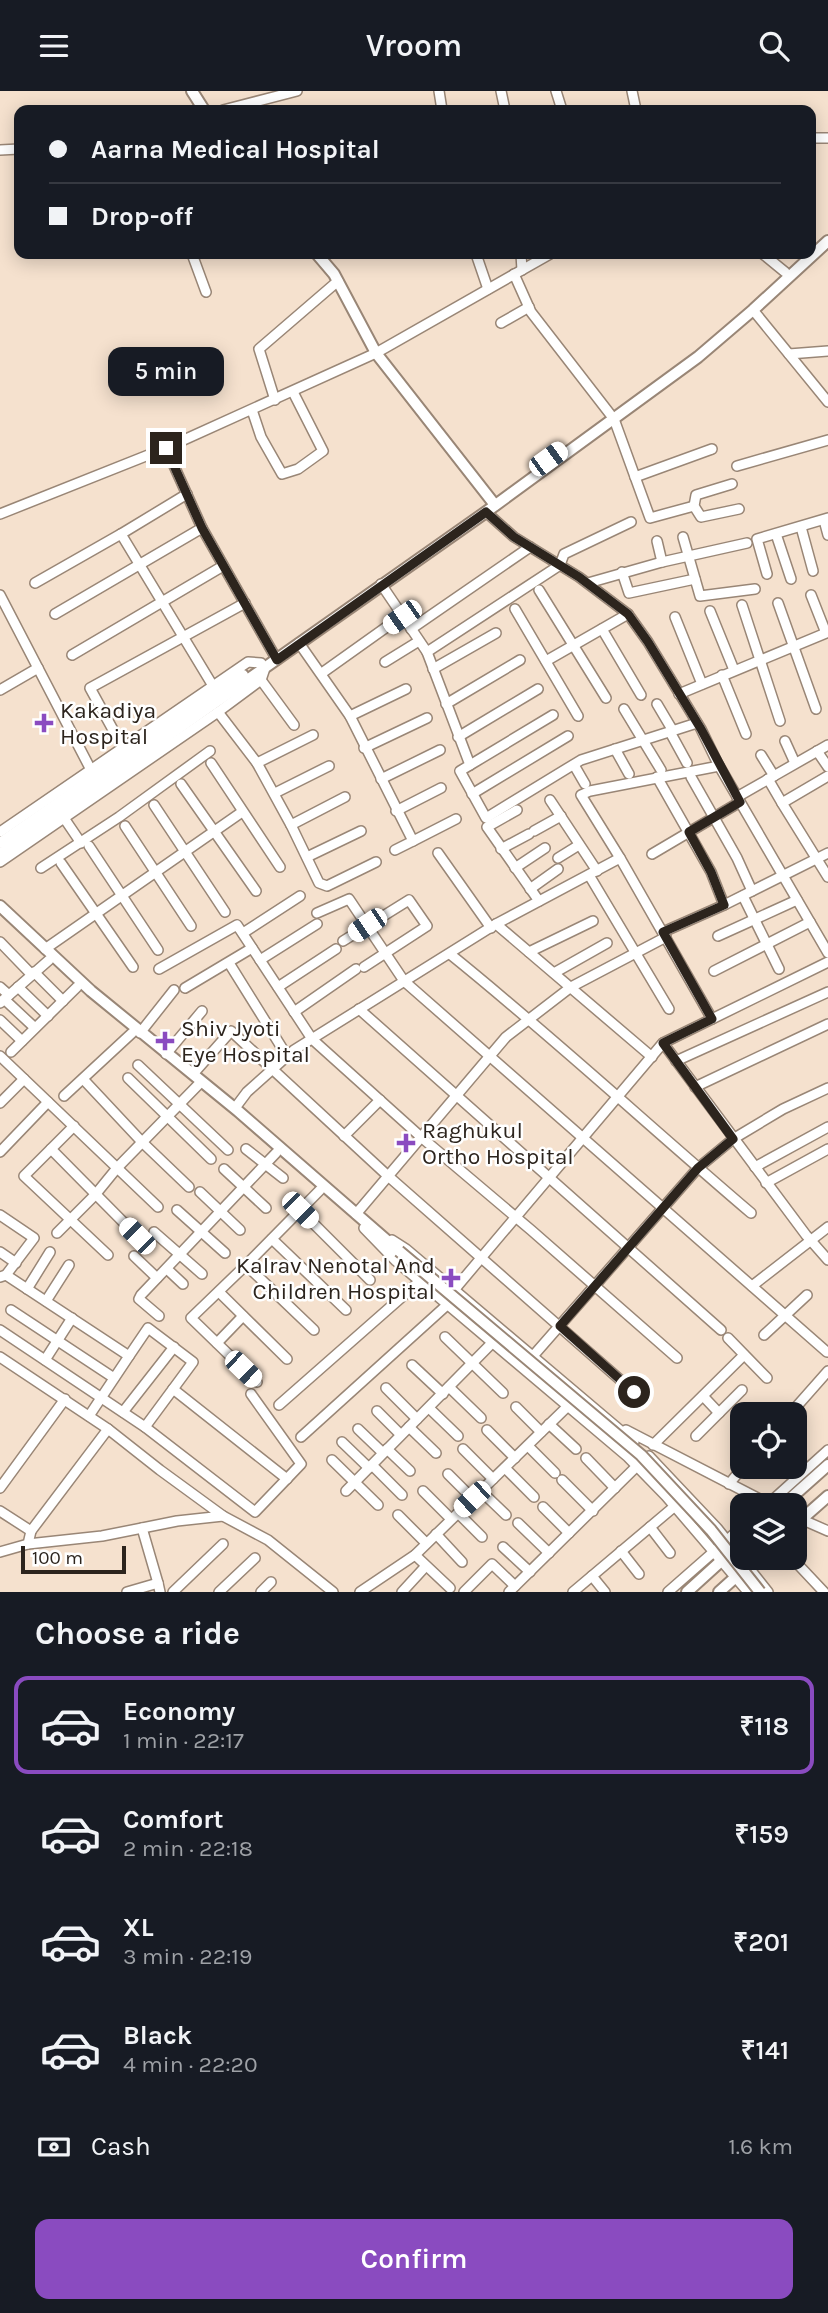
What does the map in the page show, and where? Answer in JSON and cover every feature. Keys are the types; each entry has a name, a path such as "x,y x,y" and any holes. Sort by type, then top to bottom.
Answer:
{"main road":[{"path":"321,259 338,281 376,353 491,506"},
{"path":"275,657 299,643 491,506 612,416 694,352 799,259"},
{"path":"612,416 698,357 808,259"},
{"path":"0,854 263,665 491,506"},
{"path":"0,843 245,678"},
{"path":"0,905 77,986 196,1079"},
{"path":"0,914 136,1033 166,1054 356,1214 366,1226"},
{"path":"233,1110 276,1153 641,1455 711,1530 760,1592"},
{"path":"398,1253 638,1459 707,1533 754,1592"},
{"path":"796,1493 828,1465"},
{"path":"807,1512 828,1496"},
{"path":"687,1592 730,1547"},
{"path":"719,1592 744,1570"}],"street":[{"path":"242,105 297,91"},
{"path":"194,259 206,292"},
{"path":"478,259 488,289"},
{"path":"520,259 518,272 529,307 612,416 650,518 694,506"},
{"path":"0,514 166,448 376,353 541,259"},
{"path":"769,259 785,272"},
{"path":"275,400 259,349 281,327 338,281"},
{"path":"500,323 529,307"},
{"path":"753,310 828,402"},
{"path":"789,354 828,351"},
{"path":"253,410 261,437 282,474 298,469 323,451 293,392"},
{"path":"737,466 828,440"},
{"path":"166,448 202,528 275,657"},
{"path":"635,477 712,449"},
{"path":"732,484 696,495 694,506 701,517 738,509"},
{"path":"35,583 187,494"},
{"path":"491,506 514,537 588,583 628,614 697,723 719,766 810,922 824,938 828,953"},
{"path":"767,574 757,539 826,519 828,535"},
{"path":"427,652 560,565 564,554 631,522"},
{"path":"801,527 813,571"},
{"path":"55,614 202,528"},
{"path":"121,534 213,686"},
{"path":"776,534 790,579"},
{"path":"683,537 701,596 755,589"},
{"path":"657,541 662,562"},
{"path":"588,583 688,555 747,543"},
{"path":"411,629 530,547"},
{"path":"72,655 223,566"},
{"path":"622,572 629,593 695,579"},
{"path":"381,584 427,652 470,765"},
{"path":"540,590 606,698"},
{"path":"0,594 91,769"},
{"path":"679,694 794,645 827,636 811,595"},
{"path":"778,603 816,709"},
{"path":"124,748 90,688 245,604"},
{"path":"742,605 780,721"},
{"path":"515,609 578,716"},
{"path":"710,611 734,670"},
{"path":"546,661 628,614"},
{"path":"322,673 402,617"},
{"path":"675,617 702,684"},
{"path":"602,629 641,695"},
{"path":"433,669 496,633"},
{"path":"386,662 419,641"},
{"path":"299,643 350,716 412,841"},
{"path":"446,703 520,660"},
{"path":"0,832 248,662 263,665 261,680 294,725"},
{"path":"0,690 38,668"},
{"path":"722,675 746,734"},
{"path":"0,862 261,680"},
{"path":"350,716 406,689"},
{"path":"458,737 538,689"},
{"path":"657,704 687,763"},
{"path":"624,709 643,740 711,872 724,905"},
{"path":"218,712 257,763 275,793 319,883 327,886 376,862"},
{"path":"553,715 460,771 486,818 574,765 697,723"},
{"path":"364,748 427,717"},
{"path":"257,763 313,734"},
{"path":"472,794 568,736"},
{"path":"785,741 795,763"},
{"path":"652,854 828,745"},
{"path":"615,749 629,774"},
{"path":"381,779 440,750"},
{"path":"41,868 85,844 210,751"},
{"path":"817,751 828,767"},
{"path":"761,755 782,803 828,877"},
{"path":"211,763 280,867"},
{"path":"574,765 584,784"},
{"path":"275,793 329,766"},
{"path":"712,1019 665,934 580,795 659,773 719,766"},
{"path":"782,803 828,776"},
{"path":"691,777 737,858 755,919 779,969"},
{"path":"181,784 256,891"},
{"path":"396,811 441,788"},
{"path":"291,825 345,797"},
{"path":"550,800 579,845 669,1009"},
{"path":"154,805 225,912"},
{"path":"517,810 487,828 539,901"},
{"path":"4,999 33,974 47,955 96,913 242,812"},
{"path":"501,849 561,817"},
{"path":"64,818 122,895 158,950"},
{"path":"396,850 456,819"},
{"path":"125,826 191,926"},
{"path":"307,857 361,831"},
{"path":"558,858 579,845"},
{"path":"515,868 545,848"},
{"path":"438,853 493,926 529,952 652,1057"},
{"path":"356,1214 506,1037 529,1018 570,987 636,953 665,934 828,853"},
{"path":"233,1110 247,1092 287,1056 312,1039 493,926 620,858"},
{"path":"61,863 133,967"},
{"path":"530,889 558,869"},
{"path":"243,933 300,896"},
{"path":"317,913 349,898 404,981 827,1352"},
{"path":"718,936 797,899"},
{"path":"295,1012 427,926 409,900 343,941"},
{"path":"529,952 593,921"},
{"path":"714,971 810,922"},
{"path":"260,960 317,924"},
{"path":"159,969 237,925 312,1039 677,1358"},
{"path":"0,942 63,1001"},
{"path":"554,973 607,943"},
{"path":"185,988 252,948"},
{"path":"278,987 336,949"},
{"path":"450,954 529,1018 751,1213"},
{"path":"454,1290 663,1043 828,962"},
{"path":"229,963 287,1056"},
{"path":"11,1052 77,986"},
{"path":"0,987 4,999 35,1028"},
{"path":"18,987 48,1016"},
{"path":"64,1096 136,1033 174,990"},
{"path":"676,1061 828,992"},
{"path":"359,1009 630,1248 767,1377"},
{"path":"166,1054 202,1011"},
{"path":"0,1020 22,1041"},
{"path":"695,1087 828,1024"},
{"path":"57,1233 180,1104 230,1031 388,1176 634,1392"},
{"path":"663,1043 766,1183 828,1260"},
{"path":"0,1055 158,1207"},
{"path":"138,1065 228,1150"},
{"path":"0,1103 24,1079"},
{"path":"83,1079 189,1187"},
{"path":"128,1079 211,1159"},
{"path":"533,1356 698,1168 733,1139 783,1109 828,1088"},
{"path":"344,1136 380,1100"},
{"path":"0,1152 48,1102"},
{"path":"74,1126 20,1179 72,1220 108,1255"},
{"path":"755,1167 828,1127"},
{"path":"51,1149 137,1236"},
{"path":"246,1149 283,1178"},
{"path":"766,1183 828,1149"},
{"path":"159,1316 139,1299 276,1153"},
{"path":"224,1169 266,1208"},
{"path":"257,1383 191,1318 320,1190"},
{"path":"200,1192 240,1230"},
{"path":"177,1210 225,1253"},
{"path":"300,1210 370,1280"},
{"path":"0,1215 34,1238 3,1276 129,1356"},
{"path":"366,1226 396,1261 637,1466 748,1592"},
{"path":"366,1226 406,1249 611,1422 675,1482 730,1540"},
{"path":"752,1286 828,1227"},
{"path":"154,1232 202,1274"},
{"path":"272,1239 346,1310"},
{"path":"0,1252 16,1263"},
{"path":"27,1289 50,1252"},
{"path":"134,1256 157,1278"},
{"path":"46,1301 69,1265"},
{"path":"246,1265 314,1330"},
{"path":"167,1269 183,1283"},
{"path":"279,1405 419,1281"},
{"path":"219,1292 287,1359"},
{"path":"764,1335 807,1295"},
{"path":"301,1437 447,1305"},
{"path":"11,1310 114,1378"},
{"path":"217,1343 243,1316"},
{"path":"45,1360 72,1318"},
{"path":"89,1416 149,1328 193,1362 145,1427"},
{"path":"0,1330 145,1427 255,1512 301,1464 251,1394"},
{"path":"445,1337 503,1393"},
{"path":"346,1491 492,1343"},
{"path":"123,1412 174,1347"},
{"path":"653,1445 744,1355"},
{"path":"0,1357 108,1429 160,1471 223,1516 268,1541 333,1592"},
{"path":"412,1365 481,1418"},
{"path":"801,1402 828,1371"},
{"path":"386,1388 417,1419"},
{"path":"173,1389 286,1479"},
{"path":"696,1436 742,1389"},
{"path":"703,1396 719,1413"},
{"path":"0,1488 65,1399"},
{"path":"360,1592 415,1555 568,1406"},
{"path":"516,1407 541,1432"},
{"path":"429,1408 458,1436"},
{"path":"377,1411 400,1434"},
{"path":"601,1434 611,1422"},
{"path":"611,1422 746,1493"},
{"path":"549,1424 576,1449"},
{"path":"409,1427 436,1454"},
{"path":"28,1544 31,1531 108,1429"},
{"path":"358,1429 410,1471"},
{"path":"487,1430 514,1458"},
{"path":"342,1442 402,1495"},
{"path":"528,1446 593,1511"},
{"path":"463,1450 493,1479"},
{"path":"782,1493 828,1450"},
{"path":"586,1458 615,1488"},
{"path":"332,1459 378,1505"},
{"path":"464,1592 492,1564 512,1589 637,1466"},
{"path":"505,1468 534,1497"},
{"path":"448,1474 472,1499"},
{"path":"729,1484 733,1479"},
{"path":"423,1491 482,1537"},
{"path":"481,1491 506,1515"},
{"path":"573,1592 675,1506"},
{"path":"543,1507 569,1533"},
{"path":"0,1511 31,1531"},
{"path":"398,1515 426,1543"},
{"path":"0,1552 28,1544 102,1537 223,1516"},
{"path":"518,1523 549,1553"},
{"path":"807,1524 828,1531"},
{"path":"650,1527 670,1553"},
{"path":"127,1592 159,1587 142,1528"},
{"path":"436,1534 462,1562"},
{"path":"173,1592 223,1544"},
{"path":"503,1547 530,1572"},
{"path":"621,1551 639,1574"},
{"path":"415,1555 450,1591"},
{"path":"219,1592 255,1557"},
{"path":"668,1592 718,1557"},
{"path":"402,1592 425,1567"},
{"path":"750,1570 768,1592"},
{"path":"803,1570 824,1592"},
{"path":"592,1576 605,1592"},
{"path":"261,1592 271,1582"}],"place":[{"name":"Kakadiya Hospital","path":"44,723"},
{"name":"Shiv Jyoti Eye Hospital","path":"165,1041"},
{"name":"Raghukul Ortho Hospital","path":"406,1143"},
{"name":"Kalrav Nenotal And Children Hospital","path":"451,1278"}],"route":[{"path":"166,448 202,528 277,660 486,512 514,537 579,577 628,614 701,729 740,802 689,832 711,872 724,905 663,932 712,1019 663,1043 733,1139 698,1168 560,1326 634,1392"}]}
